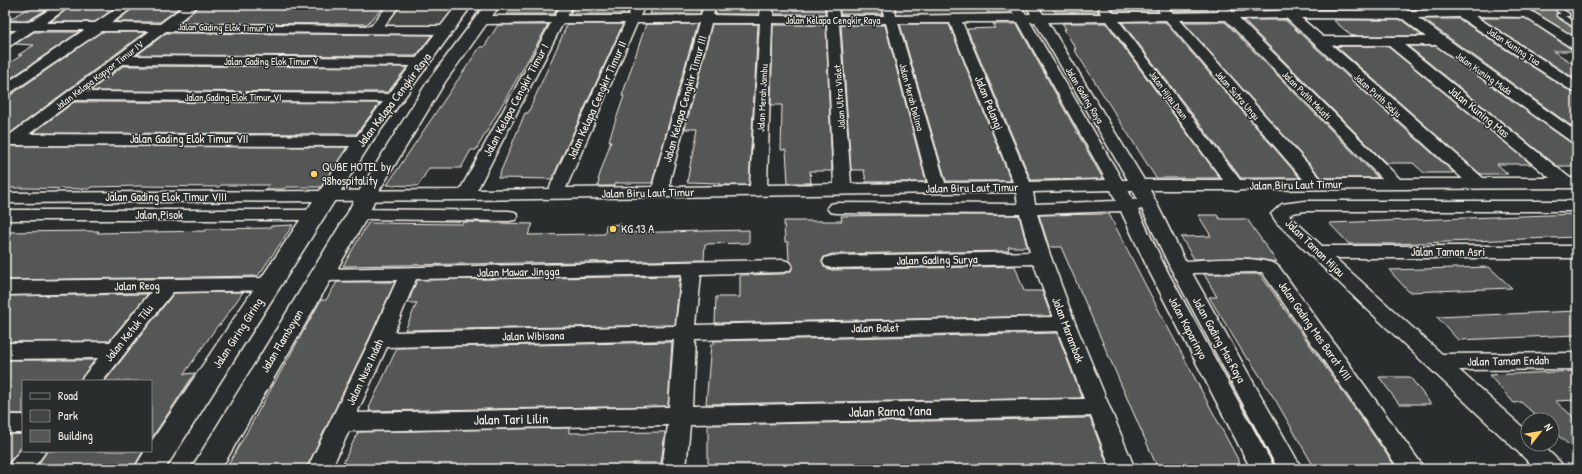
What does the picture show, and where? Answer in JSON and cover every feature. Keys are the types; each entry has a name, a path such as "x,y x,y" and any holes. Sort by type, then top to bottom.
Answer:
{"street":[{"path":"5,43 65,5"},
{"path":"5,90 130,5"},
{"name":"Jalan Kelapa Kopyor Timur IV","path":"10,142 193,5"},
{"path":"375,29 394,5"},
{"name":"Jalan Kelapa Cengkir Raya","path":"318,208 363,141 448,30 465,5"},
{"name":"Jalan Kelapa Cengkir Timur I","path":"466,195 567,5"},
{"name":"Jalan Kelapa Cengkir Timur II","path":"555,194 639,5"},
{"name":"Jalan Merah Jambu","path":"760,191 758,178 767,5"},
{"name":"Jalan Ultra Violet","path":"832,5 843,189"},
{"name":"Jalan Merah Delima","path":"888,5 938,188"},
{"name":"Jalan Hijau Daun","path":"1101,5 1236,186"},
{"name":"Jalan Sutra Ungu","path":"1159,5 1316,185"},
{"name":"Jalan Putih Melati","path":"1218,5 1396,184"},
{"path":"1338,5 1350,14"},
{"name":"Jalan Kuning Muda","path":"1393,5 1439,41 1577,139"},
{"name":"Jalan Kuning Tua","path":"1450,5 1577,88"},
{"name":"Jalan Kelapa Cengkir Raya","path":"362,205 437,81 487,14 559,20 633,19 709,12 766,20 834,20 954,18 1017,11 1110,17 1228,16 1284,9 1350,14 1406,15 1464,14 1522,10"},
{"name":"Jalan Putih Salju","path":"1284,9 1478,183"},
{"path":"1522,10 1577,45"},
{"name":"Jalan Gading Raya","path":"1017,11 1120,191"},
{"name":"Jalan Gading Raya","path":"1035,11 1143,193"},
{"name":"Jalan Kelapa Cengkir Timur III","path":"661,192 662,180 709,12"},
{"name":"Jalan Pelangi","path":"954,18 1026,198"},
{"name":"Jalan Gading Elok Timur IV","path":"5,26 448,30"},
{"path":"1318,41 1439,41"},
{"name":"Jalan Kuning Mas","path":"1391,42 1572,183"},
{"name":"Jalan Gading Elok Timur V","path":"120,60 422,62"},
{"name":"Jalan Gading Elok Timur VI","path":"71,96 395,98"},
{"name":"Jalan Gading Elok Timur VII","path":"10,142 363,141"},
{"name":"Jalan Biru Laut Timur","path":"836,208 1026,198 1120,191 1143,193 1236,186 1572,183"},
{"name":"Jalan Biru Laut Timur","path":"362,205 466,195 843,189 938,188 1026,198"},
{"name":"Jalan Biru Laut Timur","path":"1120,191 1143,193"},
{"name":"Jalan Kaparinyo","path":"1120,191 1156,267 1263,469"},
{"name":"Jalan Gading Mas Raya","path":"1143,193 1179,267 1290,469"},
{"name":"Jalan Gading Elok Timur VIII","path":"5,198 318,208"},
{"name":"Jalan Marambak","path":"1026,198 1042,258 1064,324 1124,469"},
{"path":"318,208 362,205 509,216"},
{"name":"Jalan Flamboyan","path":"206,469 327,274 362,205"},
{"name":"Jalan Taman Hijau","path":"1552,469 1439,362 1318,252 1280,214 1288,208 1304,206 1577,206"},
{"name":"Jalan Pisok","path":"5,215 318,208"},
{"name":"Jalan Giring Giring","path":"149,469 318,208"},
{"name":"Jalan Taman Asri","path":"1318,252 1577,252"},
{"name":"Jalan Gading Surya","path":"832,262 1042,258"},
{"name":"Jalan Gading Mas Barat VIII","path":"1179,267 1262,265 1272,271 1412,469"},
{"name":"Jalan Mawar Jingga","path":"327,274 691,274 783,266"},
{"name":"Jalan Nusa Indah","path":"319,469 380,340 409,274"},
{"path":"674,469 680,416 685,332 691,274"},
{"name":"Jalan Reog","path":"5,288 270,284"},
{"name":"Jalan Ketuk Tilu","path":"92,380 167,286"},
{"name":"Jalan Balet","path":"685,332 1064,324"},
{"name":"Jalan Wibisana","path":"380,340 685,332"},
{"path":"5,351 116,350"},
{"name":"Jalan Taman Endah","path":"1439,362 1577,361"},
{"name":"Jalan Rama Yana","path":"680,416 1099,407"},
{"name":"Jalan Tari Lilin","path":"341,422 680,416"},
{"path":"5,424 22,424"},
{"path":"19,469 33,452"}],"lane":[{"path":"1552,5 1570,15 1559,15 1573,24 1577,24"}],"shaded area":[{"path":"1513,5 1577,5 1577,45"}],"green space":[{"path":"397,5 461,5 446,26 380,26"},
{"path":"894,5 1009,5 1014,14 896,15"}],"building":[{"path":"34,5 54,5 29,20 8,20"},
{"path":"72,5 119,5 95,22 51,22"},
{"path":"137,5 183,5 160,22 116,22"},
{"path":"200,5 385,5 367,24 180,23"},
{"path":"512,5 559,5 554,14 506,14"},
{"path":"574,5 631,5 627,14 570,14"},
{"path":"653,5 702,5 700,14 650,14"},
{"path":"717,5 759,5 759,14 715,14"},
{"path":"774,5 825,5 825,14 774,14"},
{"path":"840,5 881,5 882,14 840,14"},
{"path":"984,5 1000,5 1001,8 1007,8 1010,13 988,13"},
{"path":"1050,5 1103,5 1098,9 1099,12 1055,12"},
{"path":"1103,5 1162,5 1159,6 1157,12 1115,12 1109,6"},
{"path":"1162,5 1275,5 1279,8 1233,10 1223,6 1219,7 1217,11 1174,11 1168,6"},
{"path":"1315,5 1503,5 1508,8 1491,6 1404,8 1398,10 1320,9"},
{"path":"1480,18 1525,18 1576,51 1553,51 1577,66 1577,80"},
{"path":"1423,19 1459,19 1571,92 1577,93 1577,130"},
{"path":"1243,20 1285,20 1454,173 1424,173 1413,163 1386,163"},
{"path":"1333,20 1402,20 1422,36 1352,36"},
{"path":"1122,22 1165,22 1300,178 1241,178"},
{"path":"1183,22 1225,22 1378,178 1322,178"},
{"path":"1062,23 1106,23 1220,178 1156,178 1074,49 1076,49"},
{"path":"565,24 623,24 552,179 498,178 525,113 528,113 567,25"},
{"path":"646,24 697,24 652,183 615,183 615,186 598,186 598,180 611,141 609,141 611,134 624,96 622,96"},
{"path":"712,24 758,24 749,185 719,185 719,183 687,182 697,129 685,129"},
{"path":"900,24 949,24 1011,181 946,181"},
{"path":"993,24 1017,24 1103,179 1031,180 967,29 996,28"},
{"path":"498,25 548,25 476,150 471,150 461,168 429,168 418,186 387,185 480,47 484,47"},
{"path":"773,25 826,25 832,171 810,171 811,183 788,183 786,150 781,150 782,105 771,105"},
{"path":"841,25 885,25 926,182 866,182 864,170 851,170"},
{"path":"34,32 79,32 5,82 5,66 22,55 18,55 34,45 15,44"},
{"path":"101,32 145,32 5,137 5,99"},
{"path":"166,33 432,35 416,56 137,55"},
{"path":"1336,46 1387,46 1531,164 1497,164 1508,174 1479,173"},
{"path":"1408,46 1436,46 1571,143 1577,145 1577,166 1557,166"},
{"path":"123,66 407,67 388,92 90,91"},
{"path":"74,102 380,103 356,134 33,133"},
{"path":"5,142 12,146 347,147 321,187 286,187 284,189 266,189 269,185 221,185 219,187 91,187 89,189 5,188"},
{"path":"1109,214 1243,469 1158,469 1061,247 1049,247 1039,215"},
{"path":"1577,214 1577,237 1393,244 1349,244 1329,223"},
{"path":"1019,215 1027,247 1008,247 1009,251 832,254 824,257 822,261 824,267 832,270 1015,266 1024,291 1042,291 1051,316 715,323 716,297 740,297 740,275 783,274 791,271 793,265 789,260 788,242 785,242 784,221 842,221 841,216"},
{"path":"1198,215 1217,215 1220,219 1247,219 1277,262 1249,258 1194,259 1181,237 1211,236"},
{"path":"464,222 533,224 528,235 605,234 606,225 621,224 620,233 749,230 749,243 705,244 704,260 343,266 368,223 463,224"},
{"path":"293,225 258,276 5,280 5,232 99,231 97,233 205,231 207,229 270,228 271,226"},
{"path":"1489,267 1512,288 1409,292 1389,270"},
{"path":"1204,274 1260,274 1397,469 1317,469 1314,467 1276,401 1249,359 1247,359 1209,297 1217,297"},
{"path":"680,276 675,325 405,330 417,303 408,303 417,280"},
{"path":"337,282 395,282 306,469 226,469 321,300 326,300"},
{"path":"243,292 184,374 195,373 152,438 152,380 106,380 174,293"},
{"path":"148,294 109,341 5,342 5,296"},
{"path":"1577,311 1577,335 1458,340 1437,317"},
{"path":"1057,333 1082,398 706,404 711,344 714,344 714,341"},
{"path":"672,342 668,406 369,411 369,408 397,348"},
{"path":"5,360 95,360 80,380 22,380 22,414 5,414"},
{"path":"1577,371 1577,400 1555,401 1577,420 1577,452 1560,437 1560,412 1532,412 1521,402 1514,403 1489,375"},
{"path":"1379,377 1410,377 1431,404 1399,404"},
{"path":"1090,418 1109,469 708,469 708,425"},
{"path":"569,428 569,433 665,432 661,463 633,463 632,469 343,469 346,463 343,463 358,432"},
{"path":"5,434 22,434 22,447 10,461 6,469"},
{"path":"46,452 142,452 133,469 35,469"}],"waterway":[{"path":"473,21 483,5"},
{"path":"1529,5 1577,35"}],"place":[{"name":"QUBE HOTEL by 98hospitality","path":"314,174"},
{"name":"KG 13 A","path":"613,229"}]}
